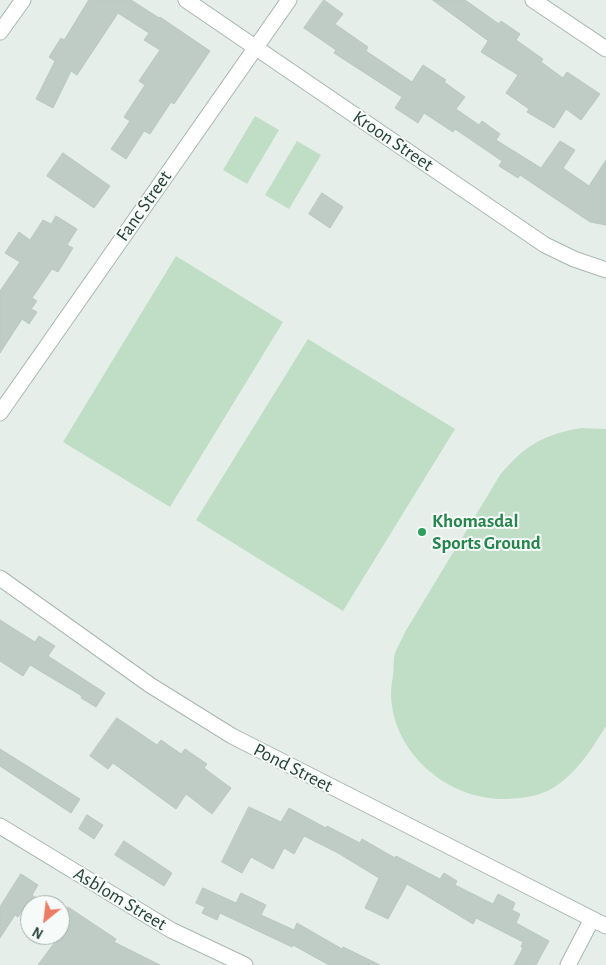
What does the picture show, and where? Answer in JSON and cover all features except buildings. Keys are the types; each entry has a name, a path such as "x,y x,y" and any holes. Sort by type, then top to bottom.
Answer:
{"street":[{"path":"0,32 22,0"},
{"name":"Kroon Street","path":"186,0 544,245 574,259 606,270"},
{"name":"Fanc Street","path":"0,412 289,0"},
{"path":"533,0 606,48"},
{"name":"Pond Street","path":"0,578 150,685 232,736 606,926"},
{"name":"Asblom Street","path":"3,833 171,930 245,965"},
{"path":"568,965 592,919"}],"green space":[{"path":"255,116 279,130 247,184 223,170"},
{"path":"297,141 321,155 289,209 265,195"},
{"path":"176,256 283,322 170,507 63,442"},
{"path":"308,339 455,429 343,611 196,520"},
{"path":"581,428 606,429 606,726 576,768 553,788 541,794 521,798 481,797 442,781 426,768 401,735 394,715 391,694 395,653 405,632 500,475 518,456 536,443 556,434"}],"place":[{"name":"Khomasdal Sports Ground","path":"422,532"}]}
